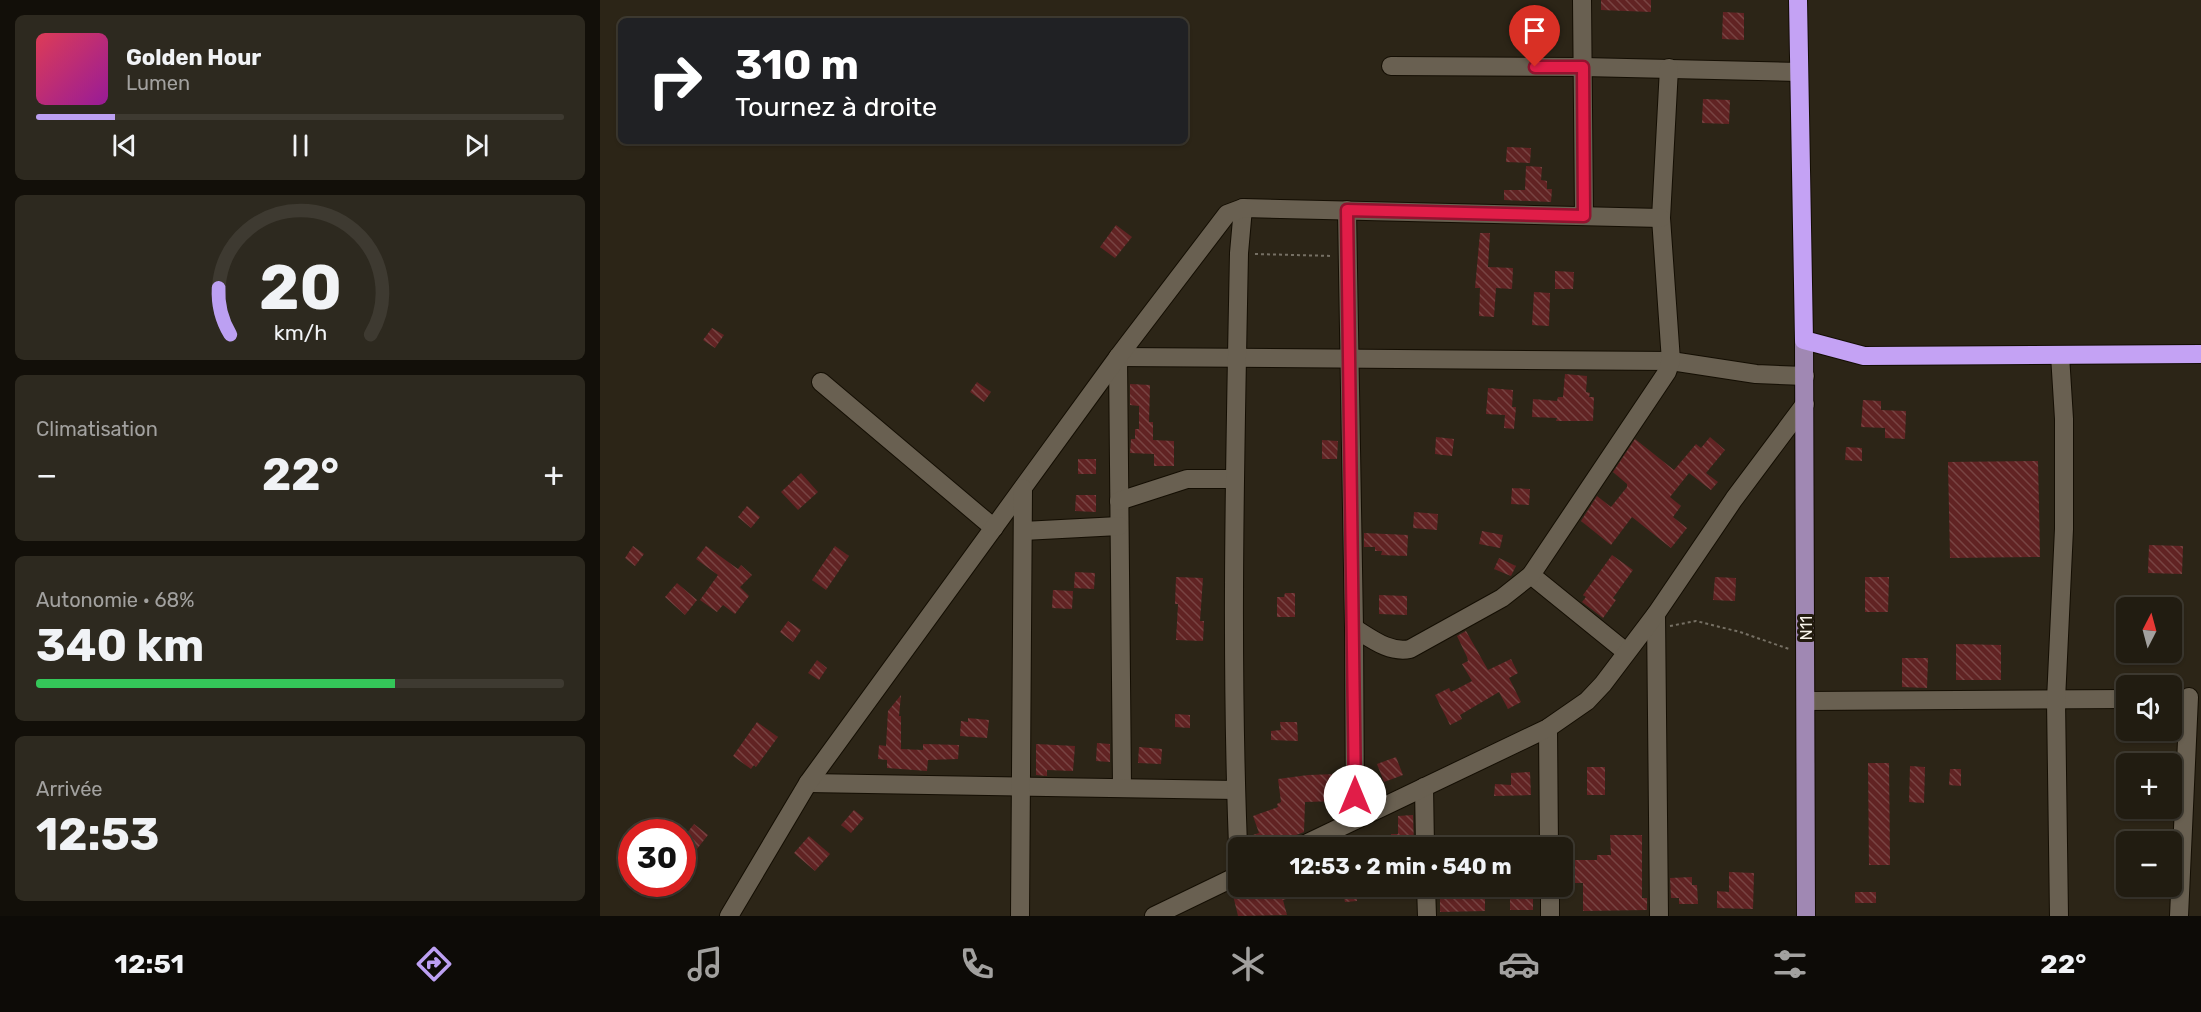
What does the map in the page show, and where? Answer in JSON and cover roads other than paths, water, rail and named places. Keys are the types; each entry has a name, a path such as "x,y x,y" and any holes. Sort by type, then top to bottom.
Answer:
{"highway":[{"path":"1798,0 1804,340 1864,356 2201,354"}],"main road":[{"name":"N11","path":"1804,340 1806,916"}],"street":[{"path":"1582,0 1584,216"},
{"path":"1391,66 1669,68 1798,72"},
{"path":"1354,628 1390,649 1398,651 1410,649 1502,598 1531,575 1667,372 1671,361 1661,218 1669,68"},
{"path":"729,916 808,783 1118,357 1227,214 1243,208 1661,218"},
{"path":"1238,837 1235,479 1239,254 1243,208"},
{"path":"1347,210 1355,820"},
{"path":"2059,916 2056,700 2064,529 2064,419 2060,356"},
{"path":"1118,357 1671,361 1756,374 1804,376"},
{"path":"1118,357 1122,787"},
{"path":"821,382 994,528"},
{"path":"1320,837 1548,728 1587,700 1603,684 1626,652 1656,622 1734,499 1805,404"},
{"path":"1119,501 1187,479 1235,479"},
{"path":"1020,916 1023,488"},
{"path":"1023,531 1119,526"},
{"path":"1531,575 1626,652"},
{"path":"1656,622 1659,916"},
{"path":"2180,916 2187,698"},
{"path":"1806,701 2116,699"},
{"path":"1548,728 1549,837"},
{"path":"808,783 1236,790"},
{"path":"1424,787 1425,837"},
{"path":"1154,916 1228,880"},
{"path":"1426,897 1426,916"},
{"path":"1550,897 1550,916"}]}
